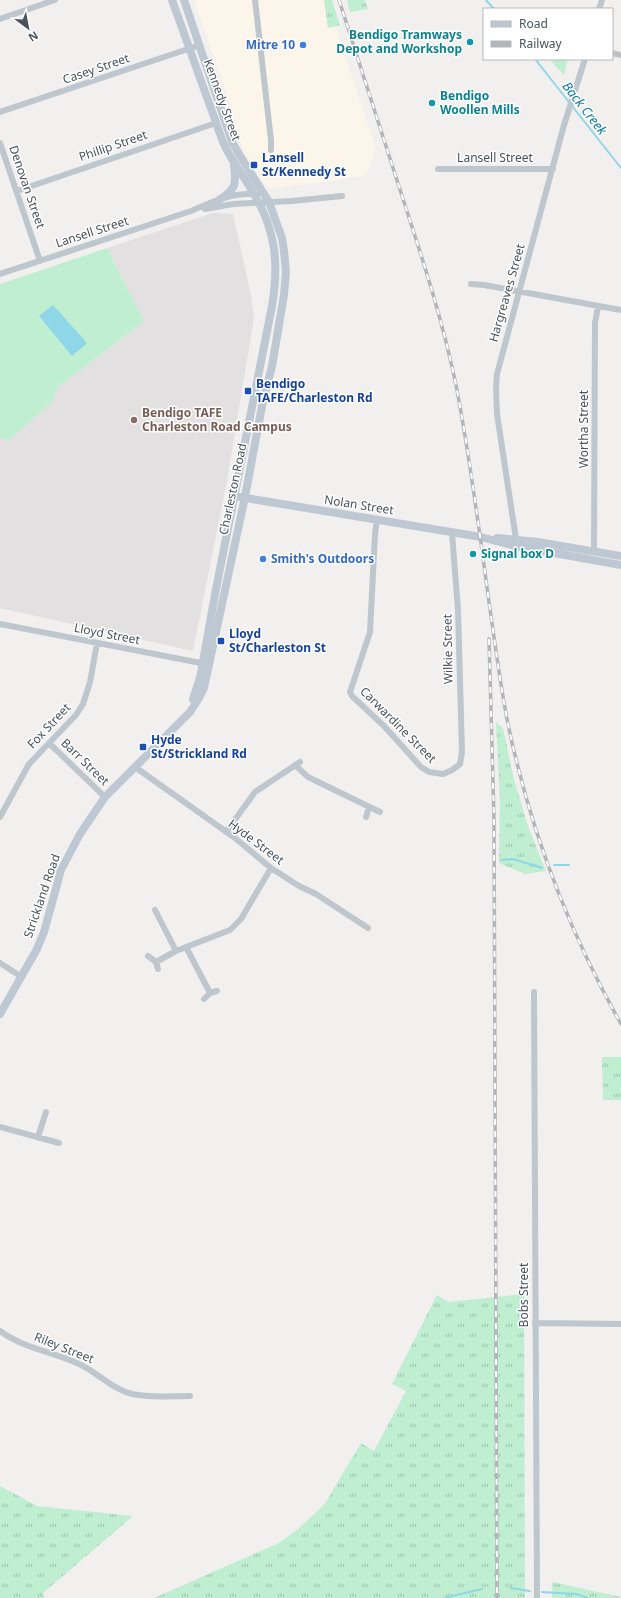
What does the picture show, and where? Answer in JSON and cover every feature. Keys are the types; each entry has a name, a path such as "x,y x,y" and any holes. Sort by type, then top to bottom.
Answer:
{"street":[{"path":"0,19 55,0"},
{"name":"Kennedy Street","path":"172,0 223,142 233,162 255,194 259,203"},
{"name":"Kennedy Street","path":"184,0 232,142 268,200"},
{"path":"256,0 271,150"},
{"name":"Casey Street","path":"0,112 200,45"},
{"name":"Hargreaves Street","path":"515,543 497,414 496,388 499,361 564,126 585,60"},
{"name":"Phillip Street","path":"17,191 216,123"},
{"name":"Denovan Street","path":"0,143 40,261"},
{"path":"219,200 230,193 234,186 236,177 233,162"},
{"name":"Lansell Street","path":"438,169 553,169"},
{"name":"Lansell Street","path":"0,274 236,195 255,194 268,200 292,202 342,196"},
{"name":"Lansell Street","path":"191,211 221,205 259,203 268,200"},
{"name":"Charleston Road","path":"206,664 245,497 272,366 284,295 286,272 282,238 268,200"},
{"name":"Charleston Road","path":"206,664 234,496 272,306 276,274 273,238 266,217 259,203"},
{"path":"471,284 519,291 621,310"},
{"name":"Wortha Street","path":"594,556 595,324 598,306"},
{"path":"246,436 256,438"},
{"name":"Nolan Street","path":"234,496 594,556 621,565"},
{"name":"Carwardine Street","path":"377,520 370,632 350,689 350,694 384,726 425,770 433,774 443,774 460,764"},
{"name":"Wilkie Street","path":"452,533 458,610 462,739 460,764"},
{"name":"Nolan Street","path":"594,556 621,556"},
{"name":"Lloyd Street","path":"0,624 206,664"},
{"name":"Fox Street","path":"0,817 29,764 76,715 83,704 90,682 97,643"},
{"name":"Strickland Road","path":"0,1014 22,978 40,941 58,880 80,834 106,797 180,720 196,692 206,664"},
{"name":"Barr Street","path":"49,743 106,797"},
{"path":"226,832 256,792 298,763 308,777 380,812"},
{"name":"Hyde Street","path":"135,767 226,832 271,868 299,886 316,894 368,928"},
{"path":"366,817 369,807"},
{"path":"156,962 176,951 226,933 234,927 241,919 271,868"},
{"path":"155,910 176,951"},
{"path":"186,947 210,993"},
{"path":"148,956 156,962 158,969"},
{"path":"0,963 22,978"},
{"path":"204,999 210,993 217,992"},
{"name":"Bobs Street","path":"534,992 537,1598"},
{"path":"38,1137 46,1112"},
{"path":"0,1127 59,1143"},
{"path":"535,1324 621,1324"},
{"name":"Riley Street","path":"0,1331 23,1343 80,1364 121,1390 140,1395 190,1396"}],"shaded area":[{"path":"194,0 324,0 328,28 336,27 376,150 366,175 332,181 270,188 263,182 257,175 257,171 243,149 237,135 227,95"},
{"name":"Bendigo TAFE Charleston Road Campus","path":"213,213 233,214 251,295 254,318 227,481 193,651 0,608 0,438 9,440 52,402 57,388 144,321 107,248"}],"green space":[{"path":"324,0 332,0 340,25 328,28"},
{"path":"347,0 365,0 368,9 350,12"},
{"path":"550,60 568,60 564,75"},
{"path":"107,248 144,321 57,388 52,402 9,440 0,438 0,284"},
{"path":"496,722 503,728 514,780 529,829 546,871 525,874 499,863 500,801"},
{"path":"602,1057 621,1057 621,1100 603,1100"},
{"path":"524,1294 525,1598 154,1598 279,1543 298,1529 324,1505 361,1443 374,1451 406,1391 392,1384 437,1295 448,1302"},
{"path":"0,1486 37,1506 133,1516 43,1593 44,1598 0,1598"},
{"path":"552,1582 621,1597 621,1598 552,1598"}],"water":[{"path":"53,305 86,342 86,344 72,356 39,316"}],"waterway":[{"name":"Back Creek","path":"486,0 493,8"},
{"name":"Back Creek","path":"536,60 621,168"},
{"path":"501,860 513,859 542,868"},
{"path":"554,865 569,865"},
{"path":"511,1588 530,1591"},
{"path":"444,1598 482,1589"},
{"path":"542,1592 576,1594 588,1598"}],"tram line":[{"path":"613,53 621,55"}],"railway":[{"path":"339,0 425,268 451,361 470,466 505,709 527,802 539,840 568,915 584,952 621,1024"},
{"path":"489,639 494,819 497,1598"}],"place":[{"name":"Bendigo Tramways Depot and Workshop","path":"470,42"},
{"name":"Mitre 10","path":"303,45"},
{"name":"Bendigo Woollen Mills","path":"432,103"},
{"name":"Lansell St/Kennedy St","path":"254,165"},
{"name":"Bendigo TAFE/Charleston Rd","path":"248,391"},
{"name":"Bendigo TAFE Charleston Road Campus","path":"134,420"},
{"name":"Signal box D","path":"473,554"},
{"name":"Smith's Outdoors","path":"263,559"},
{"name":"Lloyd St/Charleston St","path":"221,641"},
{"name":"Hyde St/Strickland Rd","path":"143,747"}]}
